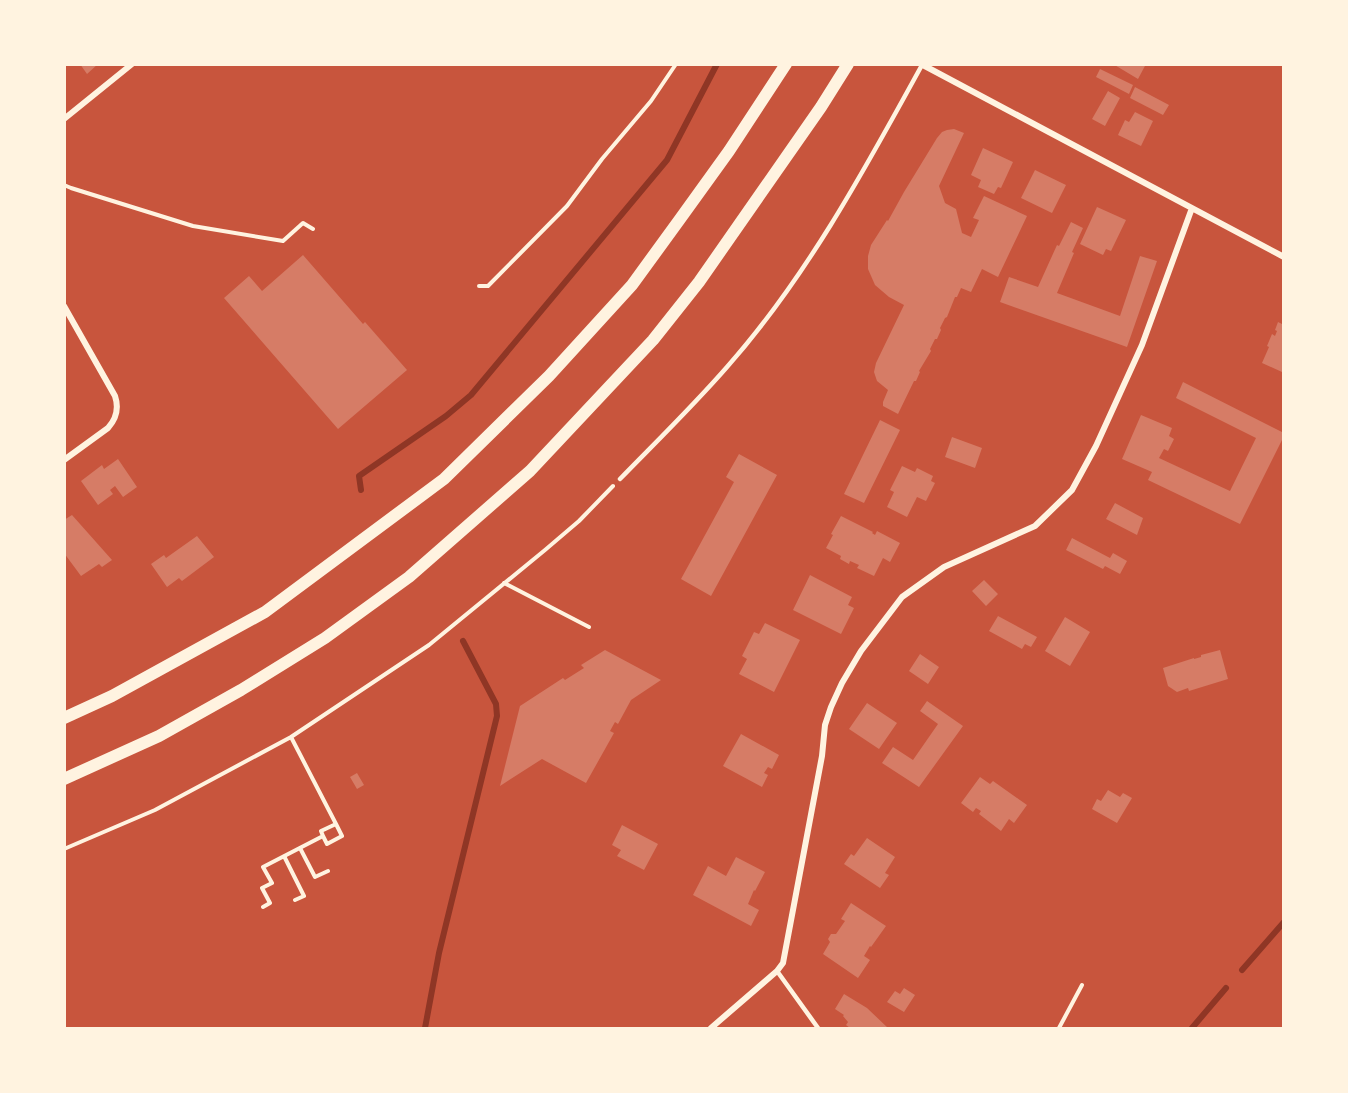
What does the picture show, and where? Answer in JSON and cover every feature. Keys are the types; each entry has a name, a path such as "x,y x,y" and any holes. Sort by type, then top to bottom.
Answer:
{"main road":[{"path":"64,718 112,696 265,612 444,479 549,376 632,285 722,160 786,64"},
{"path":"64,778 159,736 241,690 325,638 409,577 530,471 653,340 699,282 801,136 848,64"}],"street":[{"path":"64,119 132,64"},
{"path":"921,65 1284,257"},
{"path":"711,1029 777,971 783,963 822,756 825,725 842,683 861,651 902,597 944,567 1035,526 1072,490 1093,453 1142,345 1192,208"},
{"path":"64,306 117,403 113,423 64,459"}],"lane":[{"path":"620,479 728,367 797,277 818,246 921,65"},
{"path":"777,971 818,1029"}],"path":[{"path":"479,286 489,286 567,206 602,159 651,101 676,64"},
{"path":"64,185 193,226 283,241 303,224 314,230"},
{"path":"64,849 154,810 291,737 429,645 545,550 620,479"},
{"path":"504,583 589,627"},
{"path":"291,737 336,824 342,836 327,844 321,831 336,824"},
{"path":"262,907 270,903 262,888 272,883 263,867 323,836"},
{"path":"300,848 315,877 328,871"},
{"path":"284,856 304,896 295,900"},
{"path":"1059,1029 1082,985"}],"building":[{"path":"80,64 98,64 87,74"},
{"path":"1113,64 1146,64 1138,79"},
{"path":"1100,69 1133,85 1129,94 1096,77"},
{"path":"1135,87 1169,105 1163,115 1130,98"},
{"path":"1108,91 1120,98 1105,126 1092,119"},
{"path":"1135,112 1153,121 1141,146 1118,135 1125,120 1129,122"},
{"path":"954,129 964,133 939,186 945,203 956,209 962,233 971,237 979,220 973,218 984,196 1027,216 998,277 982,269 971,292 961,288 955,297 937,339 898,414 883,406 888,390 877,381 874,372 876,363 904,305 889,297 875,285 868,269 868,256 871,245 888,221 937,138 942,132"},
{"path":"983,148 1013,162 1001,188 998,187 994,194 978,187 981,180 971,175"},
{"path":"1035,170 1066,185 1052,213 1021,198"},
{"path":"1097,207 1126,220 1111,251 1106,249 1103,255 1080,244"},
{"path":"1071,222 1083,228 1057,293 1120,316 1140,256 1157,261 1127,347 1000,302 1009,277 1038,287 1057,245 1059,246"},
{"path":"303,255 407,370 338,429 224,298 249,276 262,291"},
{"path":"1278,322 1284,325 1282,372 1262,363 1272,334 1275,336 1277,331 1275,330"},
{"path":"1183,382 1284,433 1240,524 1148,480 1152,472 1122,459 1141,415 1172,428 1169,436 1174,439 1168,451 1164,449 1159,458 1230,491 1256,438 1176,398"},
{"path":"880,420 900,430 864,503 844,494"},
{"path":"952,437 982,448 975,468 945,457"},
{"path":"739,454 777,475 711,596 681,579 734,482 726,477"},
{"path":"118,459 137,487 123,497 115,486 110,490 113,494 98,505 81,481 102,465 104,469"},
{"path":"902,466 915,472 917,468 933,476 931,481 935,483 926,501 917,497 907,517 887,507 894,492 890,490"},
{"path":"1115,503 1143,518 1137,535 1106,519"},
{"path":"72,515 112,560 102,567 99,564 81,576 64,553 64,520"},
{"path":"841,516 875,535 877,531 900,543 890,562 883,558 874,576 857,568 859,565 850,561 849,564 840,559 841,556 826,548"},
{"path":"197,536 214,557 182,581 179,578 167,587 151,564 164,555 166,558"},
{"path":"1072,538 1110,558 1113,553 1127,561 1120,574 1105,566 1103,569 1066,550"},
{"path":"810,575 852,597 848,605 854,608 841,634 793,610"},
{"path":"984,580 998,594 986,606 972,591"},
{"path":"998,616 1037,637 1031,647 1025,644 1022,649 989,631"},
{"path":"1065,617 1090,632 1070,666 1045,651"},
{"path":"765,623 800,640 774,692 739,674 747,659 742,656 754,632 759,634"},
{"path":"605,650 661,680 631,700 618,724 615,722 610,731 614,733 586,783 542,759 500,786 520,706 563,678 565,680 584,668 581,665"},
{"path":"1220,650 1228,679 1189,691 1188,688 1177,692 1168,686 1163,668"},
{"path":"920,654 939,667 928,684 909,671"},
{"path":"927,701 963,726 919,787 882,763 893,747 913,760 938,724 920,711"},
{"path":"867,703 897,723 879,749 849,729"},
{"path":"741,734 779,755 772,769 768,767 764,773 768,775 762,787 723,766"},
{"path":"357,773 364,785 357,789 350,777"},
{"path":"980,777 990,784 993,781 1027,805 1014,823 1009,819 1001,831 979,814 981,811 976,808 973,812 961,803"},
{"path":"1108,790 1120,797 1123,793 1132,798 1117,823 1092,809 1097,799 1101,801"},
{"path":"622,825 658,844 644,870 617,856 621,850 612,845"},
{"path":"867,838 895,857 885,873 889,875 880,888 844,864 851,854 854,856"},
{"path":"736,857 765,872 748,904 759,910 751,926 693,895 708,866 726,876"},
{"path":"851,903 886,926 864,956 870,960 858,978 823,954 830,942 828,939 831,934 836,934 845,921 841,919"},
{"path":"904,988 915,995 904,1012 887,1002 895,991 900,994"},
{"path":"844,994 867,1008 888,1028 850,1028 846,1025 848,1022 844,1015 835,1009"}],"waterway":[{"path":"361,490 359,476 446,416 471,395 667,160 717,64"},
{"path":"425,1028 439,953 497,716 496,704 463,641"},
{"path":"1242,970 1284,922"},
{"path":"1192,1028 1226,988"}]}
